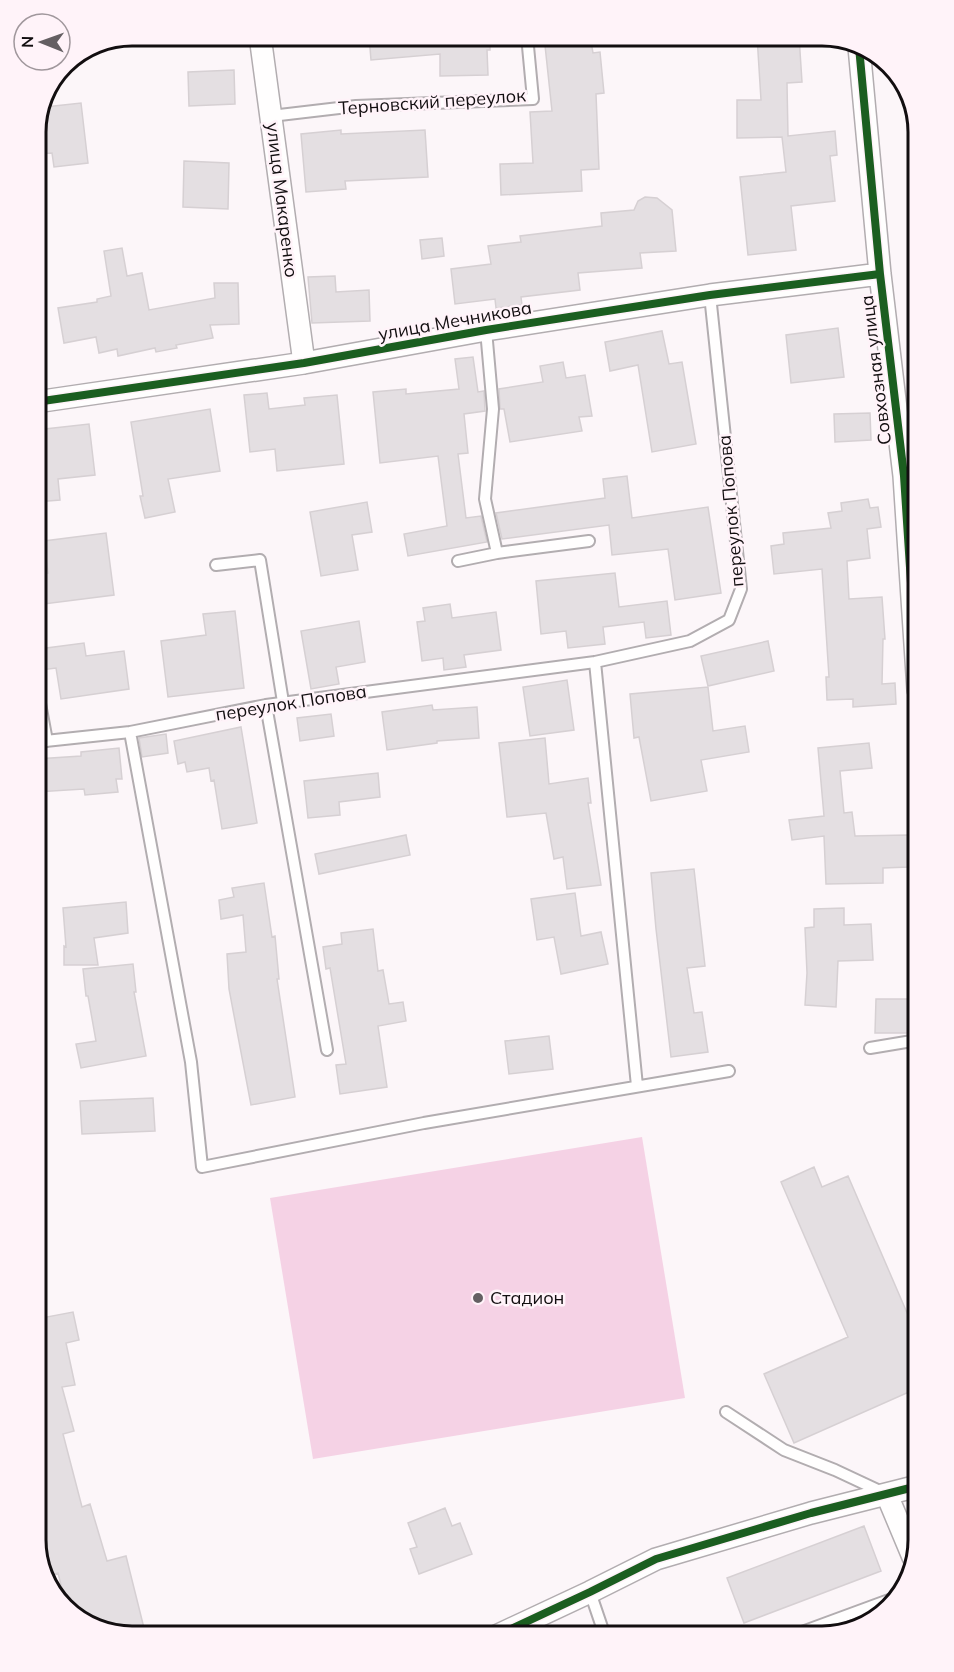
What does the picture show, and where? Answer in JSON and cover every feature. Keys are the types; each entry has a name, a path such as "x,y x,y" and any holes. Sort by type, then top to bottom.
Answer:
{"street":[{"name":"улица Макаренко","path":"262,46 304,363"},
{"name":"Совхозная улица","path":"860,55 880,274 908,456"},
{"name":"улица Мечникова","path":"47,400 304,363 486,330 710,295 880,274"},
{"path":"518,1626 656,1559 811,1513 908,1489"},
{"path":"887,1495 908,1544"}],"lane":[{"name":"Терновский переулок","path":"272,116 356,106 533,99 528,47"},
{"name":"переулок Попова","path":"47,741 130,732 283,702 595,662 690,641 729,620 741,589 710,295"},
{"path":"486,330 493,409 485,499 497,553"},
{"path":"458,561 497,553 589,541"},
{"path":"216,566 260,560 283,702"},
{"path":"595,662 637,1086"},
{"path":"266,705 327,1050"},
{"path":"130,732 190,1062 202,1167 424,1123 729,1071"},
{"path":"870,1048 908,1042"},
{"path":"726,1412 784,1450 835,1470 887,1495"},
{"path":"590,1592 601,1626"},
{"path":"818,1626 878,1604"}],"shaded area":[{"name":"Стадион","path":"642,1137 685,1398 313,1459 270,1198"}],"building":[{"path":"370,46 490,47 490,50 487,50 488,75 440,76 440,54 371,60"},
{"path":"545,47 592,47 593,53 600,52 604,93 596,94 599,169 581,170 582,191 501,195 500,164 533,163 530,112 552,111"},
{"path":"758,47 800,47 802,82 787,83 788,136 835,131 837,155 830,156 835,201 791,206 796,250 748,255 740,177 786,172 782,137 737,138 737,100 761,100"},
{"path":"234,70 235,104 189,106 188,72"},
{"path":"81,103 88,163 54,167 52,153 47,153 47,127 50,106"},
{"path":"341,130 341,134 425,130 428,177 345,181 346,189 306,192 301,134"},
{"path":"184,161 229,163 228,209 183,207"},
{"path":"645,197 657,198 672,210 676,251 640,253 642,268 578,273 580,290 521,297 522,305 496,308 495,299 455,304 451,269 491,264 488,246 521,242 520,236 602,226 601,213 634,210 638,201"},
{"path":"442,238 444,256 422,259 420,240"},
{"path":"122,248 127,276 142,273 149,310 215,298 214,283 238,283 239,324 210,325 213,338 176,345 177,348 156,352 155,348 118,356 117,349 99,353 96,337 64,343 58,308 97,302 97,299 111,296 104,251"},
{"path":"335,276 336,292 369,290 370,321 312,323 308,277"},
{"path":"838,328 844,377 791,383 786,335"},
{"path":"662,331 669,364 682,362 696,444 652,452 638,365 610,371 605,342"},
{"path":"473,357 478,392 484,391 485,411 464,414 468,453 458,454 466,518 481,516 487,542 408,556 404,534 447,526 438,456 380,463 373,392 406,389 406,394 459,389 455,359"},
{"path":"563,362 566,378 585,375 592,416 579,417 582,431 510,442 504,409 500,409 499,389 543,382 540,366"},
{"path":"267,393 269,409 305,405 304,398 337,395 344,464 277,471 275,449 250,452 244,395"},
{"path":"210,409 220,471 168,479 175,512 145,518 131,422"},
{"path":"870,413 871,440 835,442 834,414"},
{"path":"89,424 95,475 58,479 60,500 47,501 47,429"},
{"path":"627,476 632,518 708,507 721,593 675,600 668,549 612,555 609,525 502,539 496,513 605,498 603,479"},
{"path":"868,499 870,508 878,507 881,527 867,529 870,558 847,561 849,599 882,597 885,639 883,639 882,684 895,683 896,704 853,707 853,699 827,700 826,677 829,677 822,569 774,574 771,546 784,544 783,533 831,528 828,513 842,511 841,503"},
{"path":"367,502 372,532 352,535 358,570 321,576 310,512"},
{"path":"106,533 114,595 47,604 47,541"},
{"path":"615,573 619,607 667,601 671,635 646,638 644,622 603,627 605,644 568,648 566,631 541,634 536,581"},
{"path":"450,604 452,618 496,612 501,650 464,655 466,667 444,670 443,658 422,661 417,622 425,621 423,608"},
{"path":"235,611 244,688 168,697 161,641 206,635 203,614"},
{"path":"359,621 365,662 336,667 339,684 311,689 301,631"},
{"path":"768,641 774,671 708,686 701,656"},
{"path":"84,643 86,656 124,651 129,689 61,699 56,668 47,669 47,648"},
{"path":"567,680 574,730 530,736 523,687"},
{"path":"708,687 713,731 745,726 749,752 701,760 707,791 651,801 639,737 634,738 630,694"},
{"path":"432,705 433,710 477,707 479,738 437,741 437,743 387,750 382,712"},
{"path":"331,714 334,736 300,741 297,718"},
{"path":"241,727 257,823 222,829 214,780 211,781 209,768 187,772 185,762 178,764 174,741"},
{"path":"166,734 168,753 142,757 139,738"},
{"path":"545,738 549,784 588,778 591,803 588,803 601,885 567,889 563,857 554,859 546,813 507,817 499,743"},
{"path":"869,743 872,768 840,771 844,813 852,812 855,836 908,835 908,867 883,868 883,883 826,884 824,836 792,840 789,820 824,816 818,748"},
{"path":"119,748 122,779 116,779 118,792 85,795 84,789 47,791 47,758 81,756 81,752"},
{"path":"378,773 380,797 339,802 340,815 308,818 304,781"},
{"path":"406,835 410,855 319,874 315,854"},
{"path":"694,869 705,966 687,968 694,1013 702,1012 708,1052 671,1057 651,873"},
{"path":"264,883 272,937 275,936 279,979 277,979 295,1097 251,1105 229,989 227,954 246,952 243,915 221,919 219,900 234,897 232,888"},
{"path":"575,893 581,936 601,932 608,964 561,974 554,937 537,940 531,899"},
{"path":"126,902 128,933 94,938 98,965 64,965 64,946 66,947 63,908"},
{"path":"844,908 844,925 871,924 873,960 838,961 836,1007 805,1005 807,973 805,928 814,927 814,909"},
{"path":"373,929 378,971 383,970 389,1004 403,1002 406,1021 378,1026 387,1087 340,1094 336,1065 346,1064 330,968 326,969 323,947 342,944 341,933"},
{"path":"133,964 136,992 134,992 146,1056 81,1068 76,1044 96,1041 88,996 86,996 83,969"},
{"path":"876,999 908,999 908,1033 875,1033"},
{"path":"549,1036 553,1069 509,1074 505,1041"},
{"path":"153,1098 155,1131 82,1134 80,1101"},
{"path":"814,1167 822,1187 848,1176 908,1315 908,1392 794,1443 764,1374 848,1337 781,1182"},
{"path":"73,1312 79,1340 66,1343 75,1385 62,1387 74,1431 63,1434 82,1507 90,1504 107,1561 126,1556 143,1625 116,1624 85,1611 62,1588 58,1573 54,1574 49,1562 47,1551 47,1317"},
{"path":"445,1508 452,1526 460,1523 472,1554 419,1574 410,1549 417,1547 408,1523"},
{"path":"864,1526 881,1571 744,1623 727,1578"}],"cycle path":[{"path":"860,55 880,274 904,476 908,537"},
{"path":"47,400 304,363 486,330 710,295 880,274"},
{"path":"518,1626 656,1559 811,1513 908,1489"}],"place":[{"name":"Стадион","path":"478,1298"}]}
